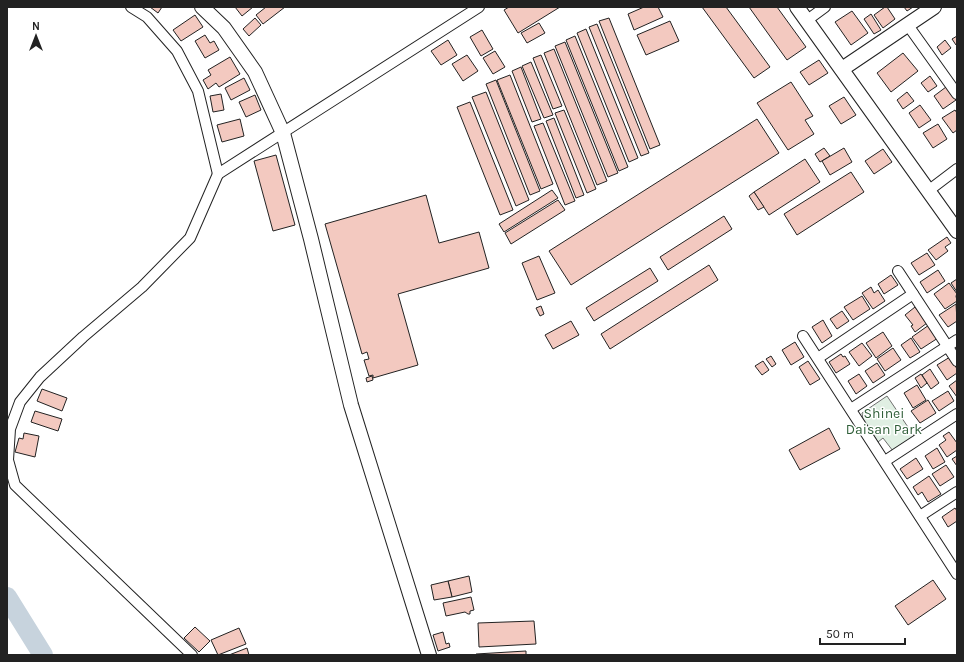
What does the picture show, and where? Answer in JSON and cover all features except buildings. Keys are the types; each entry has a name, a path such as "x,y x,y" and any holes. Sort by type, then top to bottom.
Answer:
{"street":[{"path":"131,7 147,17 177,51 198,91 218,174"},
{"path":"202,7 224,28 255,72 283,133 312,239 351,405 429,655"},
{"path":"192,655 15,485 10,474 8,460 10,429 20,402 40,377 142,287 190,238 218,174 479,7"},
{"path":"797,7 957,231"},
{"path":"806,20 825,7"},
{"path":"842,69 934,7"},
{"path":"907,24 957,94"},
{"path":"928,191 957,169"},
{"path":"898,271 957,361"},
{"path":"818,358 913,294"},
{"path":"803,336 920,516 954,562 957,574"},
{"path":"851,409 957,340"},
{"path":"884,461 957,414"},
{"path":"920,516 957,492"}],"green space":[{"name":"Shinei Daisan Park","path":"887,396 914,436 893,451 883,438 878,442 863,419 862,413"}],"waterway":[{"path":"7,597 43,655"}]}
